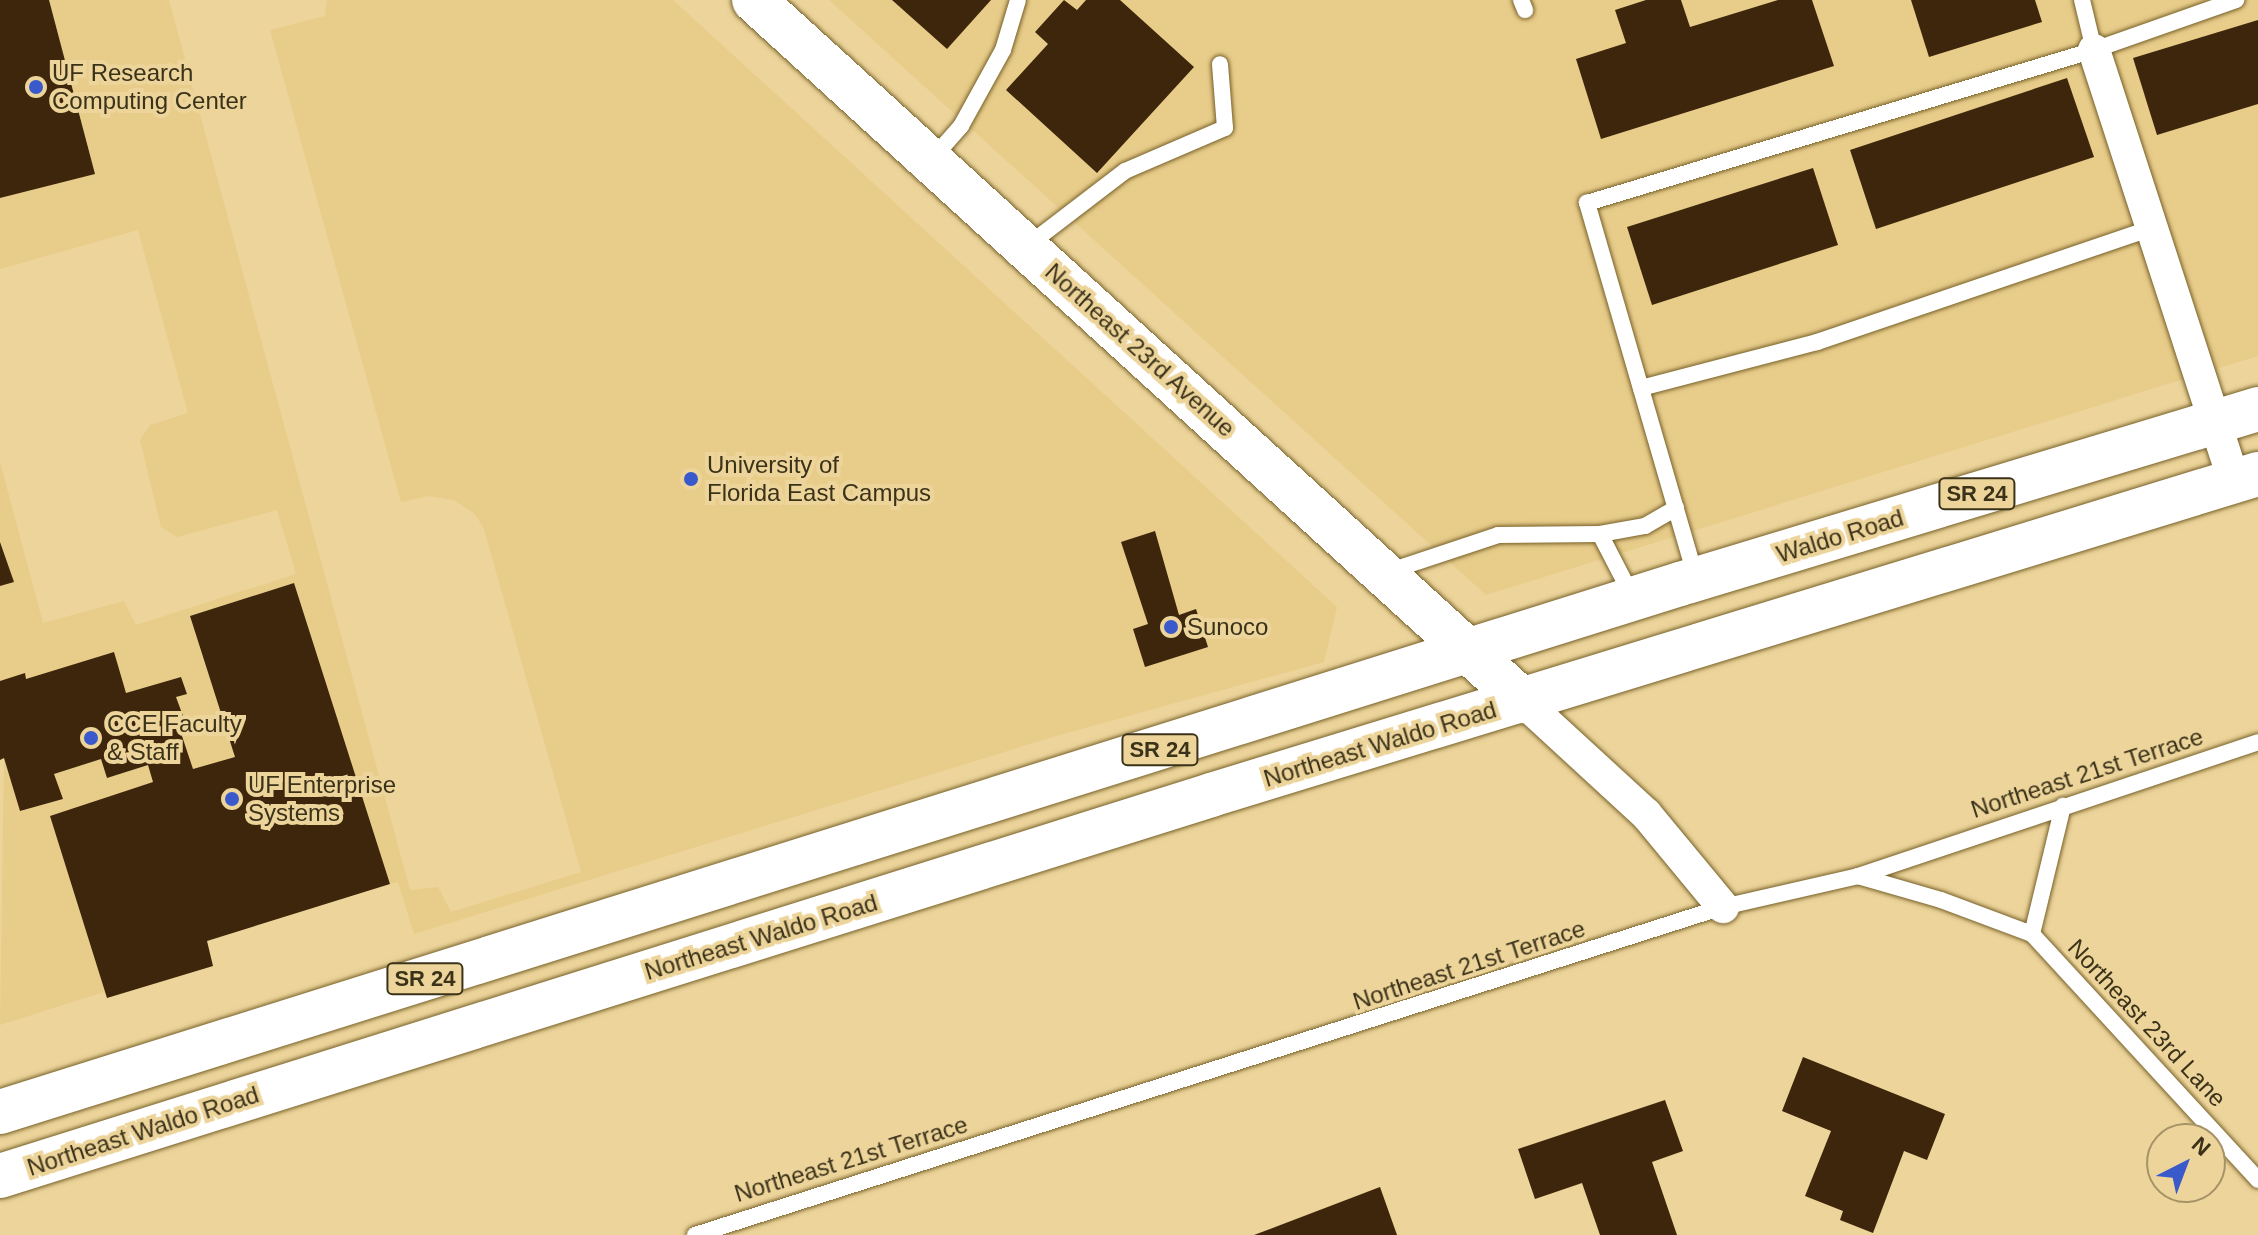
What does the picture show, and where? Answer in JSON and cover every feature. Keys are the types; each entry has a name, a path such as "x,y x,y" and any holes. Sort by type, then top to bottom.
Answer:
{"main road":[{"name":"Northeast 23rd Avenue","path":"754,0 1523,701"},
{"name":"Waldo Road","path":"1468,651 2258,409"},
{"name":"SR 24","path":"1523,701 2246,478"},
{"name":"SR 24","path":"0,1112 1468,651"},
{"name":"Northeast Waldo Road","path":"0,1176 1523,701"},
{"path":"850,846 870,904"}],"street":[{"path":"2094,50 2215,422 2246,478"},
{"path":"1523,701 1646,814 1723,907"}],"lane":[{"path":"931,160 961,126 1003,50 1018,0"},
{"path":"2082,0 2094,50"},
{"path":"1696,579 1587,203 2094,50 2236,0"},
{"path":"1026,247 1125,171 1225,128 1220,64"},
{"path":"1641,388 1817,342 2152,228"},
{"path":"1385,573 1498,535 1600,534 1645,526 1676,508"},
{"path":"1600,534 1633,599"},
{"name":"Northeast 21st Terrace","path":"695,1235 728,1229 1723,907 1858,876 2258,742"},
{"name":"Northeast 23rd Lane","path":"2032,934 2063,806"},
{"name":"Northeast 23rd Lane","path":"1858,876 1941,900 2032,934 2258,1180"}],"shaded area":[{"name":"University of Florida East Campus","path":"49,0 169,0 410,890 438,887 451,912 581,872 484,529 475,514 454,500 429,496 401,502 270,30 325,16 327,0 673,0 1337,607 1324,662 1056,736 414,934 398,882 390,884 294,583 190,616 235,757 193,769 176,718 183,716 176,697 187,693 181,677 126,693 113,653 26,679 0,681 0,586 13,582 0,540 0,462 43,623 124,601 136,625 296,574 277,510 177,537 161,527 140,440 150,425 188,413 138,230 0,269 0,198 95,173"},
{"path":"829,0 2258,0 2258,356 1486,595"},
{"path":"4,758 20,811 63,800 54,774 101,759 107,778 148,765 153,782 50,816 107,998 104,992 0,1025"}],"building":[{"name":"UF Research Computing Center","path":"0,0 49,0 95,174 0,198"},
{"path":"892,0 991,0 947,49"},
{"path":"1064,0 1077,10 1086,0 1120,0 1194,67 1097,173 1006,90 1048,44 1035,32"},
{"path":"1646,0 1681,0 1690,27 1778,0 1812,0 1834,66 1601,139 1576,59 1626,43 1615,10"},
{"path":"1911,0 2035,0 2042,22 1929,57"},
{"path":"2258,20 2258,104 2157,135 2133,58"},
{"path":"2067,78 2094,157 1876,229 1850,150"},
{"path":"1813,168 1838,245 1652,305 1627,227"},
{"name":"Sunoco","path":"1155,531 1179,615 1196,609 1208,647 1145,667 1133,629 1148,624 1121,542"},
{"path":"0,542 14,582 0,586"},
{"name":"UF Enterprise Systems","path":"294,583 390,884 207,941 213,966 107,998 50,816 153,782 148,765 107,778 101,759 54,774 63,799 20,811 4,758 0,760 0,681 25,673 26,679 114,652 126,693 181,677 187,694 176,697 183,716 176,718 193,769 235,757 190,616"},
{"path":"1803,1057 1945,1114 1927,1160 1904,1151 1873,1233 1840,1220 1843,1211 1805,1196 1831,1131 1782,1111"},
{"path":"1665,1100 1683,1151 1652,1162 1677,1235 1600,1235 1582,1183 1535,1199 1518,1149"},
{"path":"1380,1187 1397,1235 1254,1235"}],"place":[{"name":"UF Research Computing Center","path":"36,87"},
{"name":"University of Florida East Campus","path":"691,479"},
{"name":"Sunoco","path":"1171,627"},
{"name":"CCE Faculty & Staff","path":"91,738"},
{"name":"UF Enterprise Systems","path":"232,799"}]}
